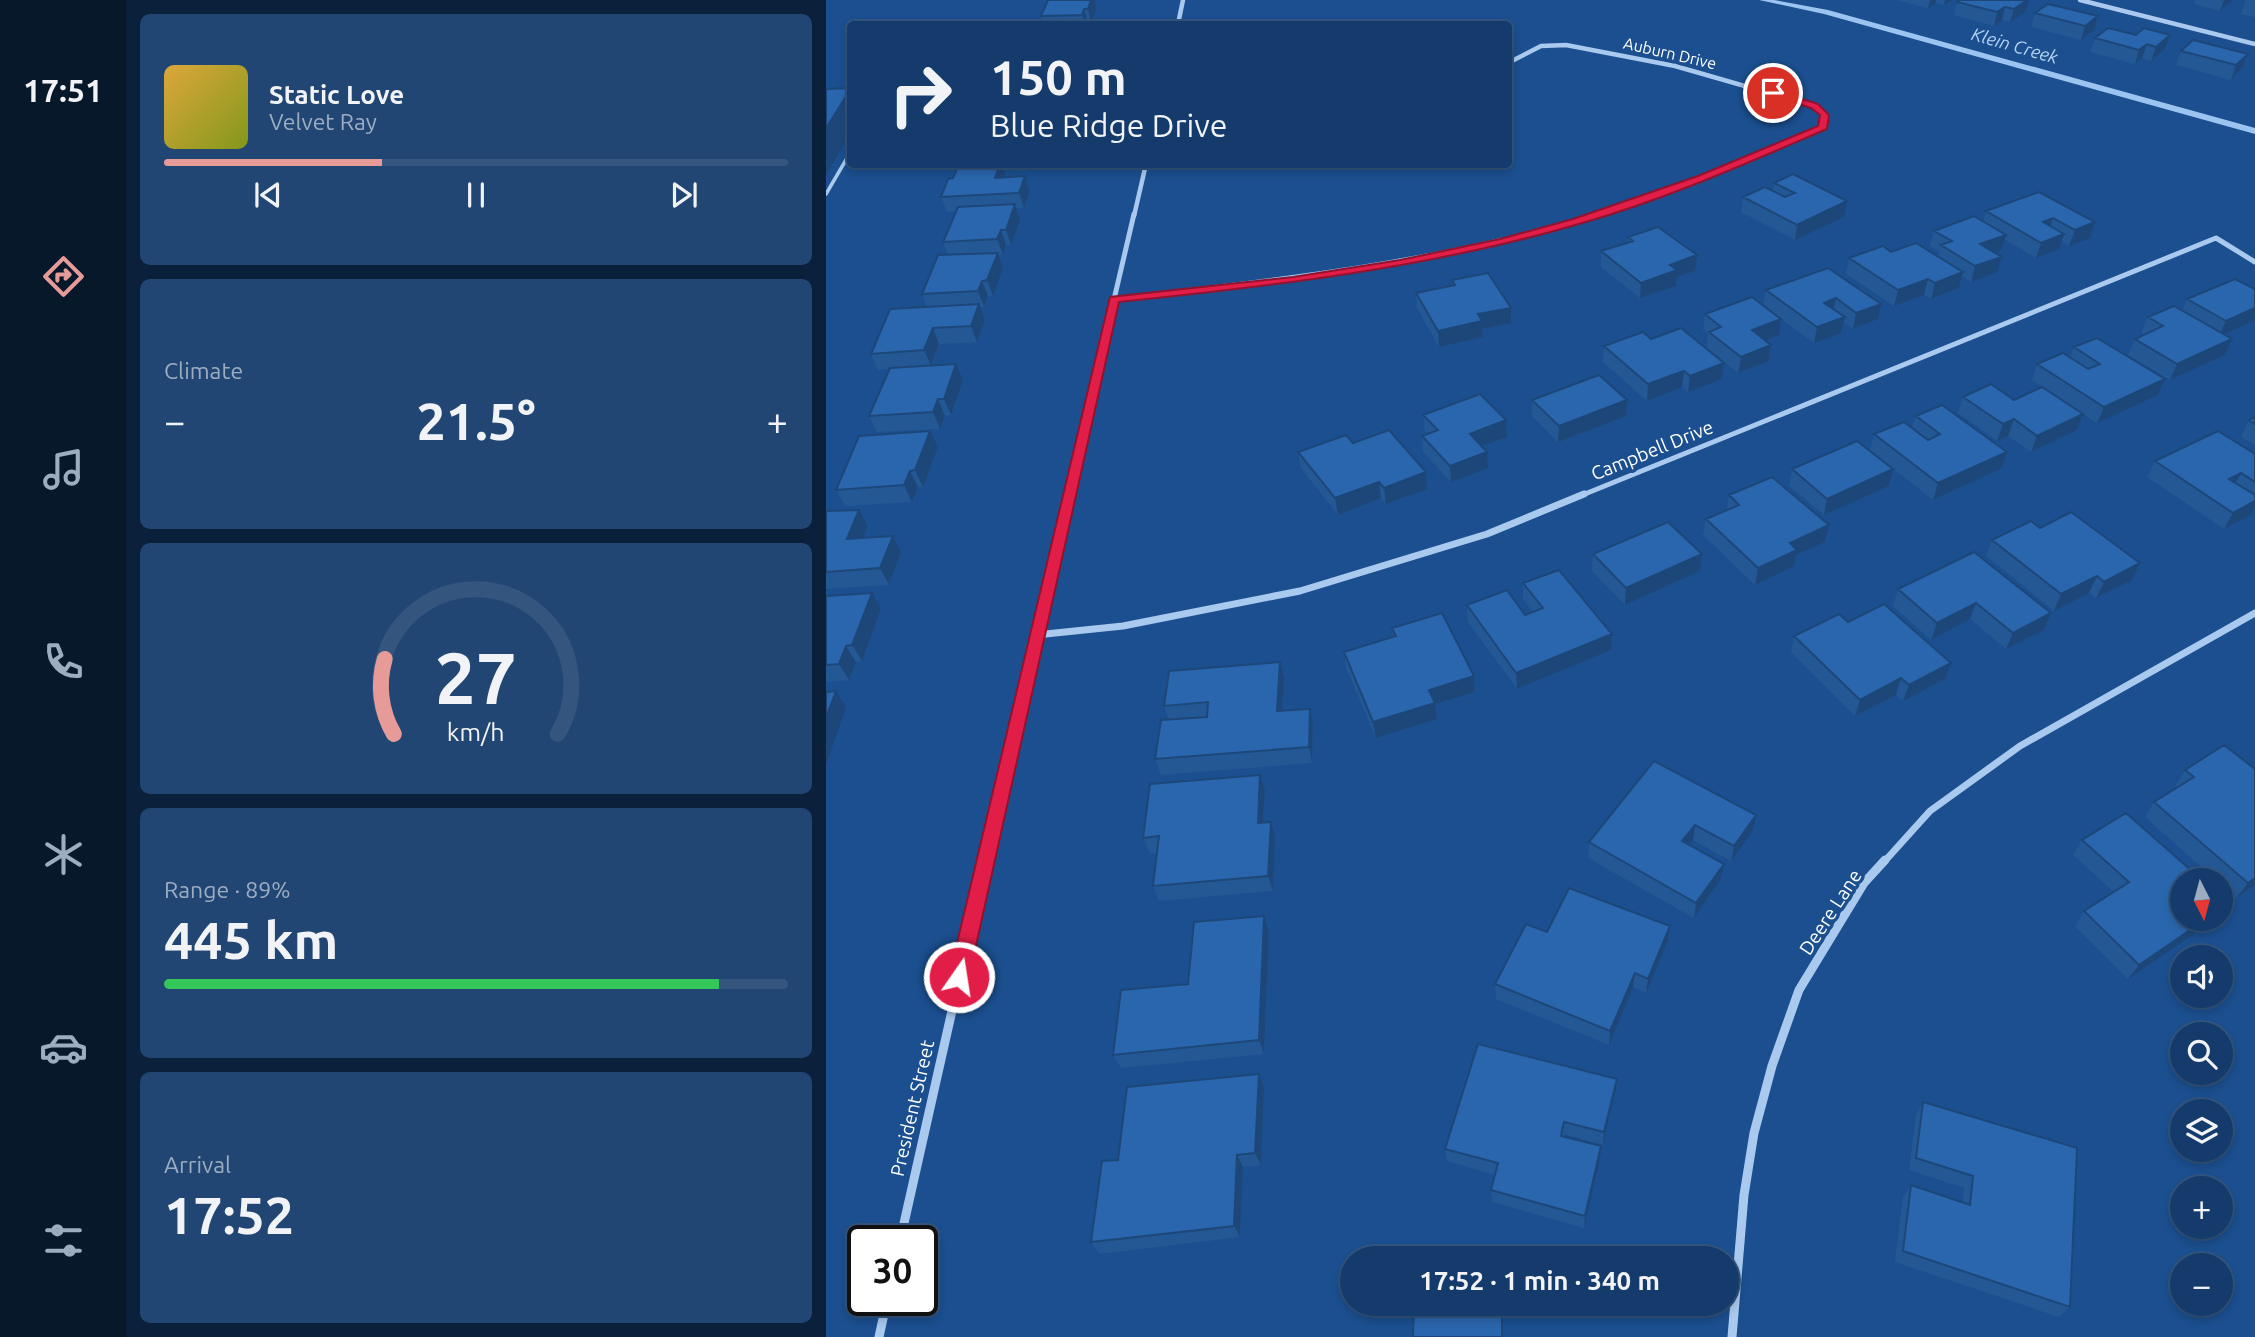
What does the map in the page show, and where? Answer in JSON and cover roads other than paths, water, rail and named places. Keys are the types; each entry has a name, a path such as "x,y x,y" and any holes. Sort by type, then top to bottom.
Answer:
{"street":[{"path":"1179,21 1184,0"},
{"path":"2080,0 2255,44"},
{"name":"Auburn Drive","path":"1114,299 1293,281 1501,242 1577,222 1702,179 1823,127 1824,115 1814,106 1755,87 1637,57 1556,45 1540,46 1533,53 1512,61"},
{"name":"President Street","path":"904,1225 1036,635 1145,168"},
{"name":"Campbell Drive","path":"1036,635 1124,626 1300,591 1487,534 2216,238 2255,262"},
{"name":"Deere Lane","path":"1732,1337 1744,1195 1754,1133 1772,1066 1799,990 1864,883 1930,811 1962,785 2020,746 2255,612"},
{"path":"878,1337 883,1316"}],"lane":[{"path":"826,194 847,158"}],"waterway":[{"name":"Klein Creek","path":"1763,0 1825,12 2255,131"}]}
